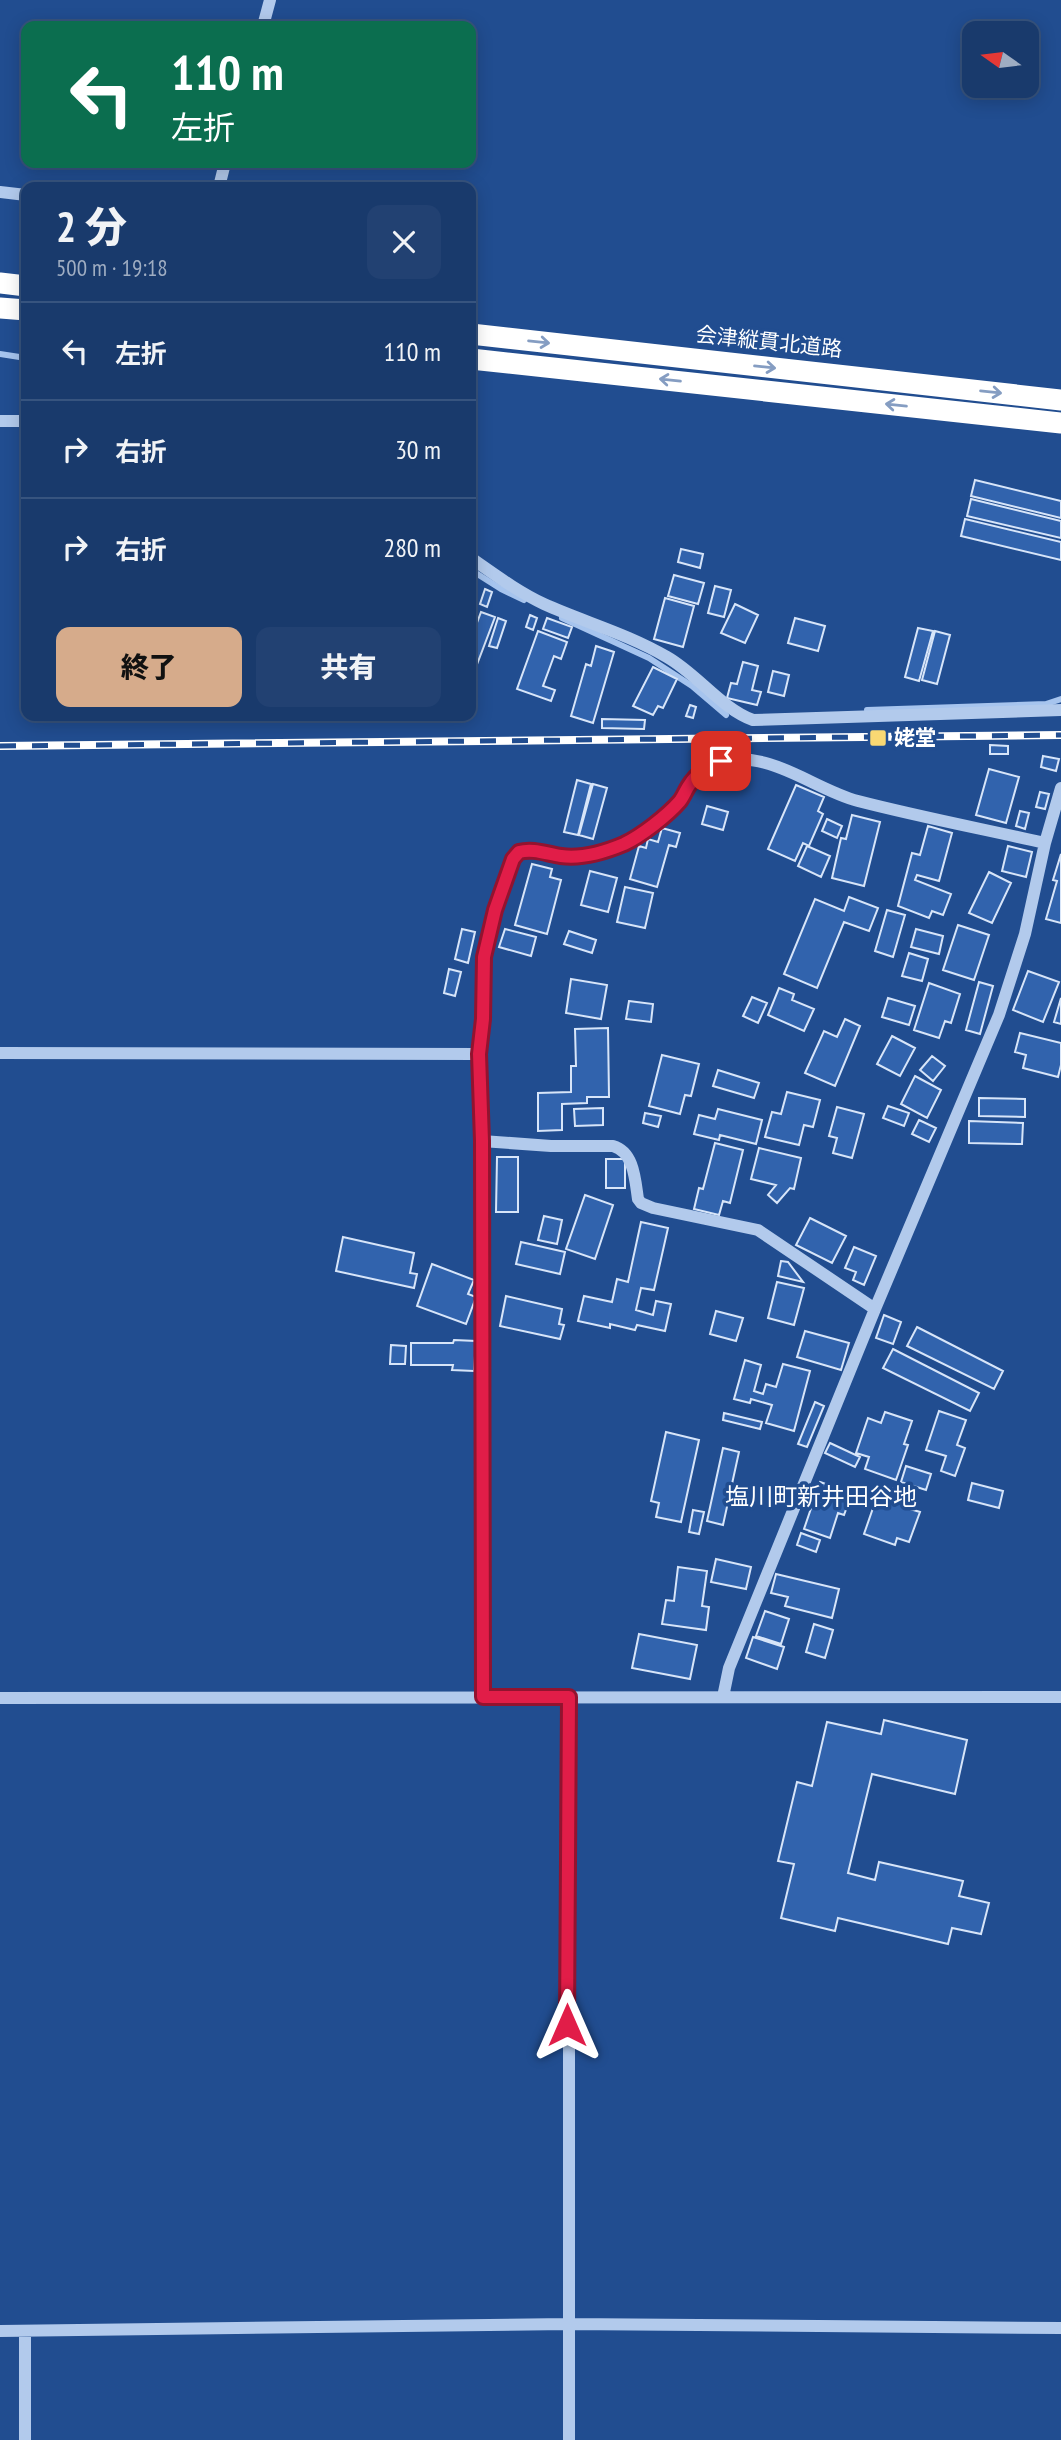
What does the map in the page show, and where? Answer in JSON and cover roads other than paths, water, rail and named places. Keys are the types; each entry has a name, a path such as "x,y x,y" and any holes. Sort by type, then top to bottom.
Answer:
{"highway":[{"path":"0,283 21,285"},
{"path":"0,308 21,310"},
{"name":"会津縦貫北道路","path":"476,335 1061,400"},
{"path":"476,360 1061,423"}],"street":[{"path":"265,21 271,0"},
{"path":"0,192 21,194"},
{"path":"0,421 21,421"},
{"path":"476,561 522,593 545,605 625,636 667,657 691,673 736,712 753,720 1061,710"},
{"path":"483,1697 482,1141 479,1054 483,1019 484,957 495,910 513,859 525,850 564,857 591,855 625,843 657,822 682,799 698,775 721,761 763,762 779,766 837,794 1045,843"},
{"path":"723,1697 729,1668 874,1309 999,1015 1025,934 1045,843 1061,788"},
{"path":"0,1053 479,1054"},
{"path":"482,1141 551,1146 613,1146 622,1149 629,1158 641,1203 653,1208 753,1228 874,1309"},
{"path":"569,1697 569,2440"},
{"path":"0,1698 1061,1697"},
{"path":"0,2331 568,2324 1061,2328"},
{"path":"25,2331 25,2440"}],"waterway":[{"path":"0,354 21,357"},
{"path":"476,573 524,600"},
{"path":"562,618 649,658 692,686 726,715"},
{"path":"867,710 1046,704 1061,699"}],"railway":[{"path":"0,746 1061,735"}],"place":[{"name":"姥堂","path":"878,738"}],"district":[{"name":"塩川町新井田谷地","path":"821,1497"}]}
